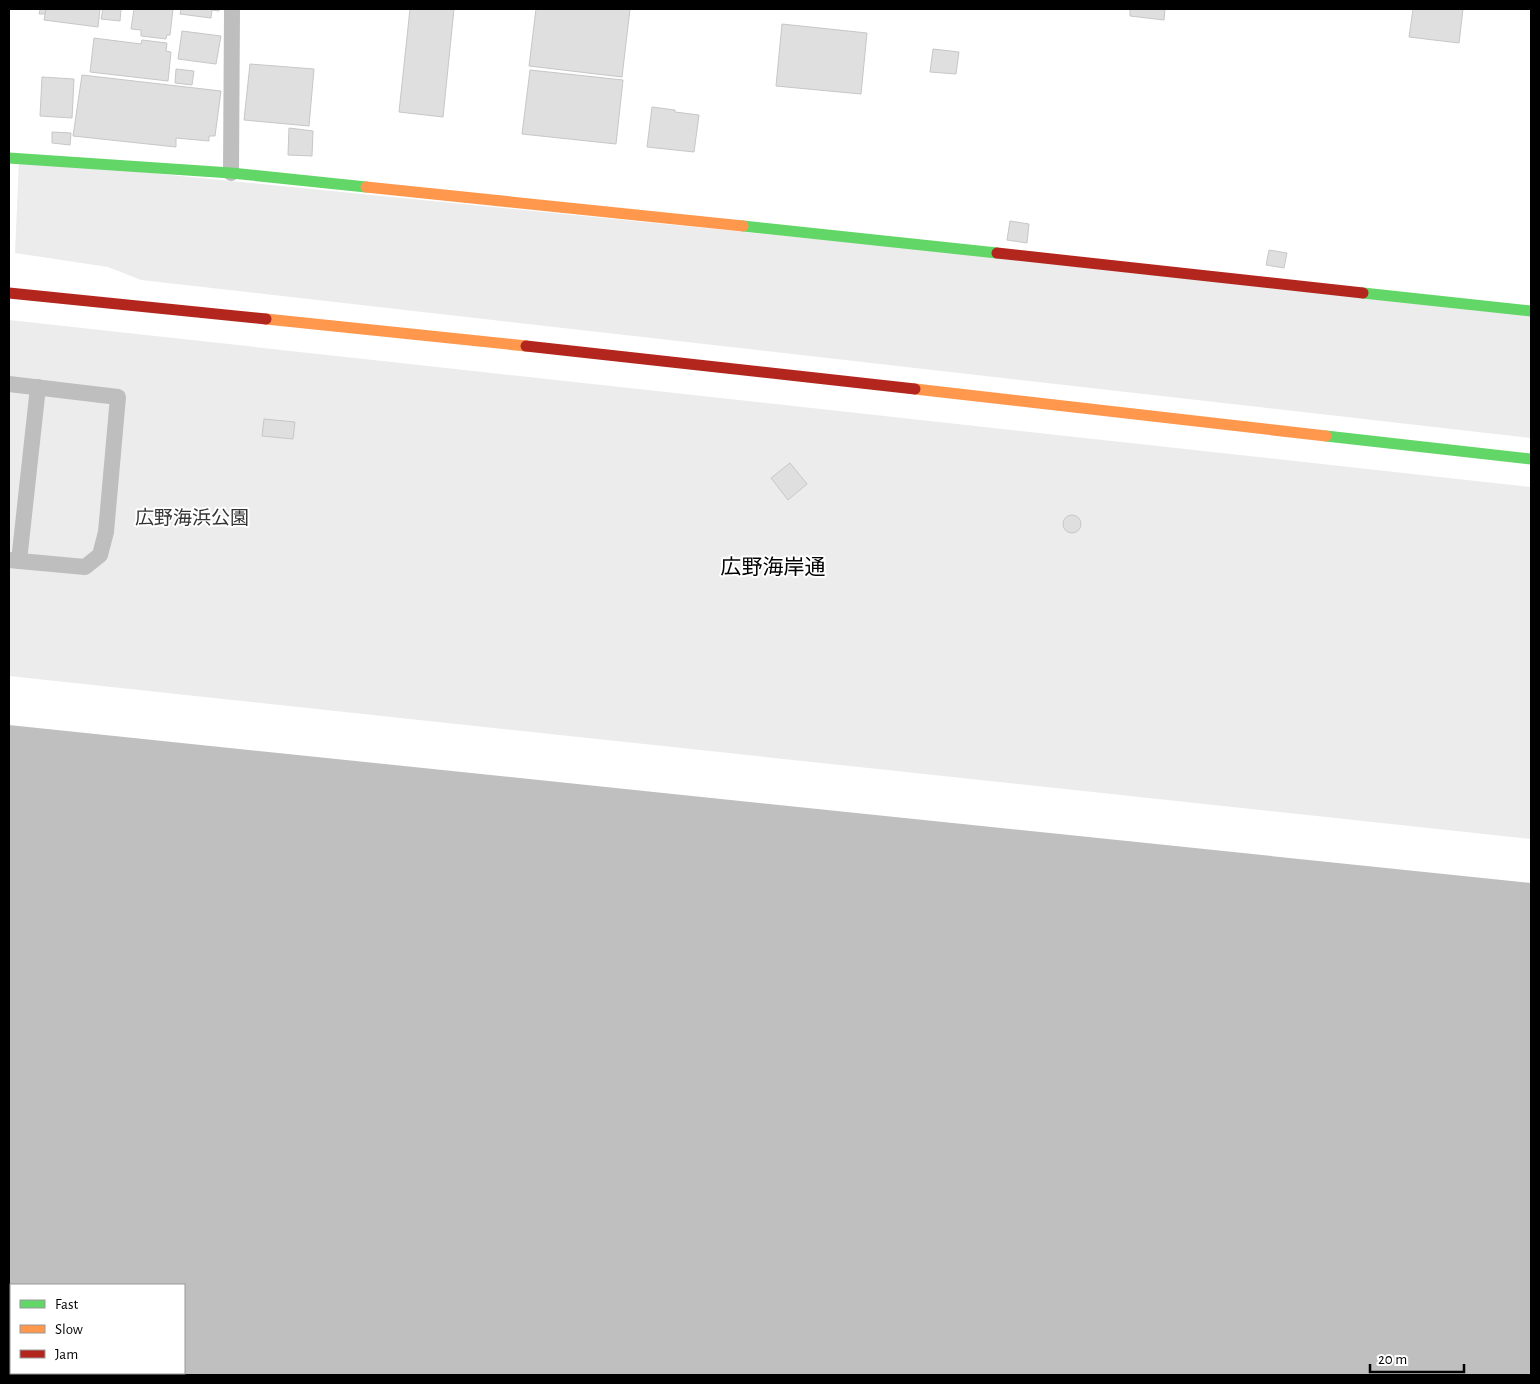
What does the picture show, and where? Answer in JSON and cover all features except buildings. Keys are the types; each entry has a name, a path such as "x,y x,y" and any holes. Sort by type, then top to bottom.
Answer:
{"street":[{"path":"9,158 231,173 1096,263 1531,311"},
{"path":"9,293 682,362 1330,438 1531,459"}],"lane":[{"path":"231,173 232,9"},
{"path":"9,384 38,387 118,397 106,532 100,555 85,567 14,560 38,387"}],"green space":[{"path":"19,160 1531,310 1531,438 141,280 108,267 15,253"},
{"name":"広野海浜公園","path":"9,320 1531,487 1531,839 9,676"}],"shaded area":[{"path":"9,725 1531,883 1531,1375 9,1375"}],"traffic: fast":[{"path":"9,158 231,173 366,187"},
{"path":"743,226 997,253"},
{"path":"1363,293 1531,311"},
{"path":"1326,436 1531,459"}],"traffic: slow":[{"path":"366,187 743,226"},
{"path":"266,319 526,346"},
{"path":"915,389 1326,436"}],"traffic: jam":[{"path":"997,253 1363,293"},
{"path":"9,293 266,319"},
{"path":"526,346 915,389"}],"district":[{"name":"広野海岸通","path":"773,567"}]}
